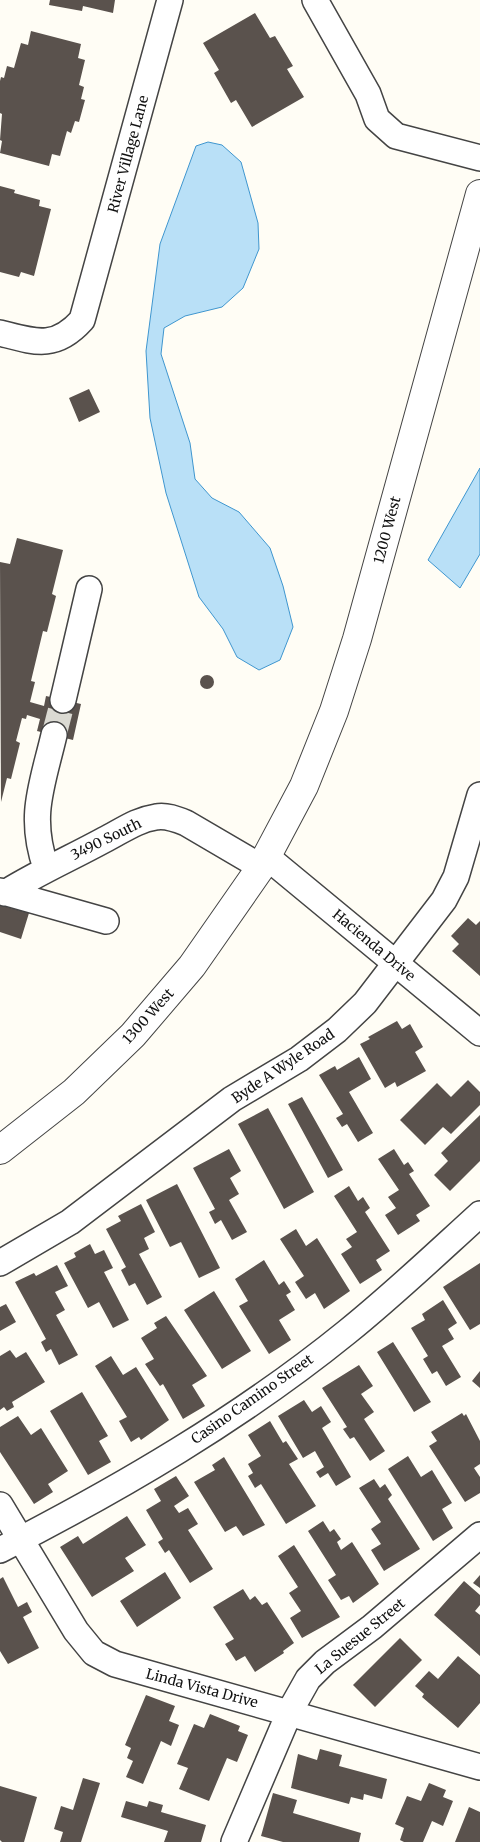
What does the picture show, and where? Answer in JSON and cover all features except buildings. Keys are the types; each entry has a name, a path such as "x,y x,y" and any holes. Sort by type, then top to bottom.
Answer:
{"street":[{"name":"River Village Lane","path":"0,333 29,340 46,342 59,340 72,331 82,320 87,308 170,0"},
{"path":"315,0 368,94 376,119 396,136 480,158"},
{"name":"1200 West","path":"264,862 304,786 334,711 360,631 480,194"},
{"path":"63,700 89,590"},
{"path":"46,868 38,844 37,809 54,735"},
{"name":"Byde A Wyle Road","path":"0,1263 70,1222 232,1099 299,1059 337,1030 365,1002 444,900 456,877 480,795"},
{"name":"3490 South","path":"3,892 136,822 158,816 174,818 186,823 264,862"},
{"name":"Hacienda Drive","path":"264,862 395,963 480,1033"},
{"name":"1300 West","path":"0,1150 74,1092 133,1035 192,966 264,862"},
{"path":"3,892 106,921"},
{"name":"Casino Camino Street","path":"10,1545 172,1455 250,1403 346,1333 415,1274 480,1214"},
{"name":"Linda Vista Drive","path":"0,1505 10,1545 94,1653 115,1664 290,1711 480,1767"},
{"name":"La Suesue Street","path":"234,1842 290,1711 308,1678 325,1662 380,1621 480,1535"}],"water":[{"path":"208,142 222,145 241,162 258,223 259,249 243,288 222,307 185,316 164,328 161,354 190,443 195,479 212,498 239,512 270,548 283,586 293,627 280,660 259,670 237,657 223,629 199,597 166,493 150,418 146,351 160,244 196,146"},
{"path":"480,468 480,554 460,588 428,560"}],"tunnel":[{"path":"54,735 63,700"}]}
